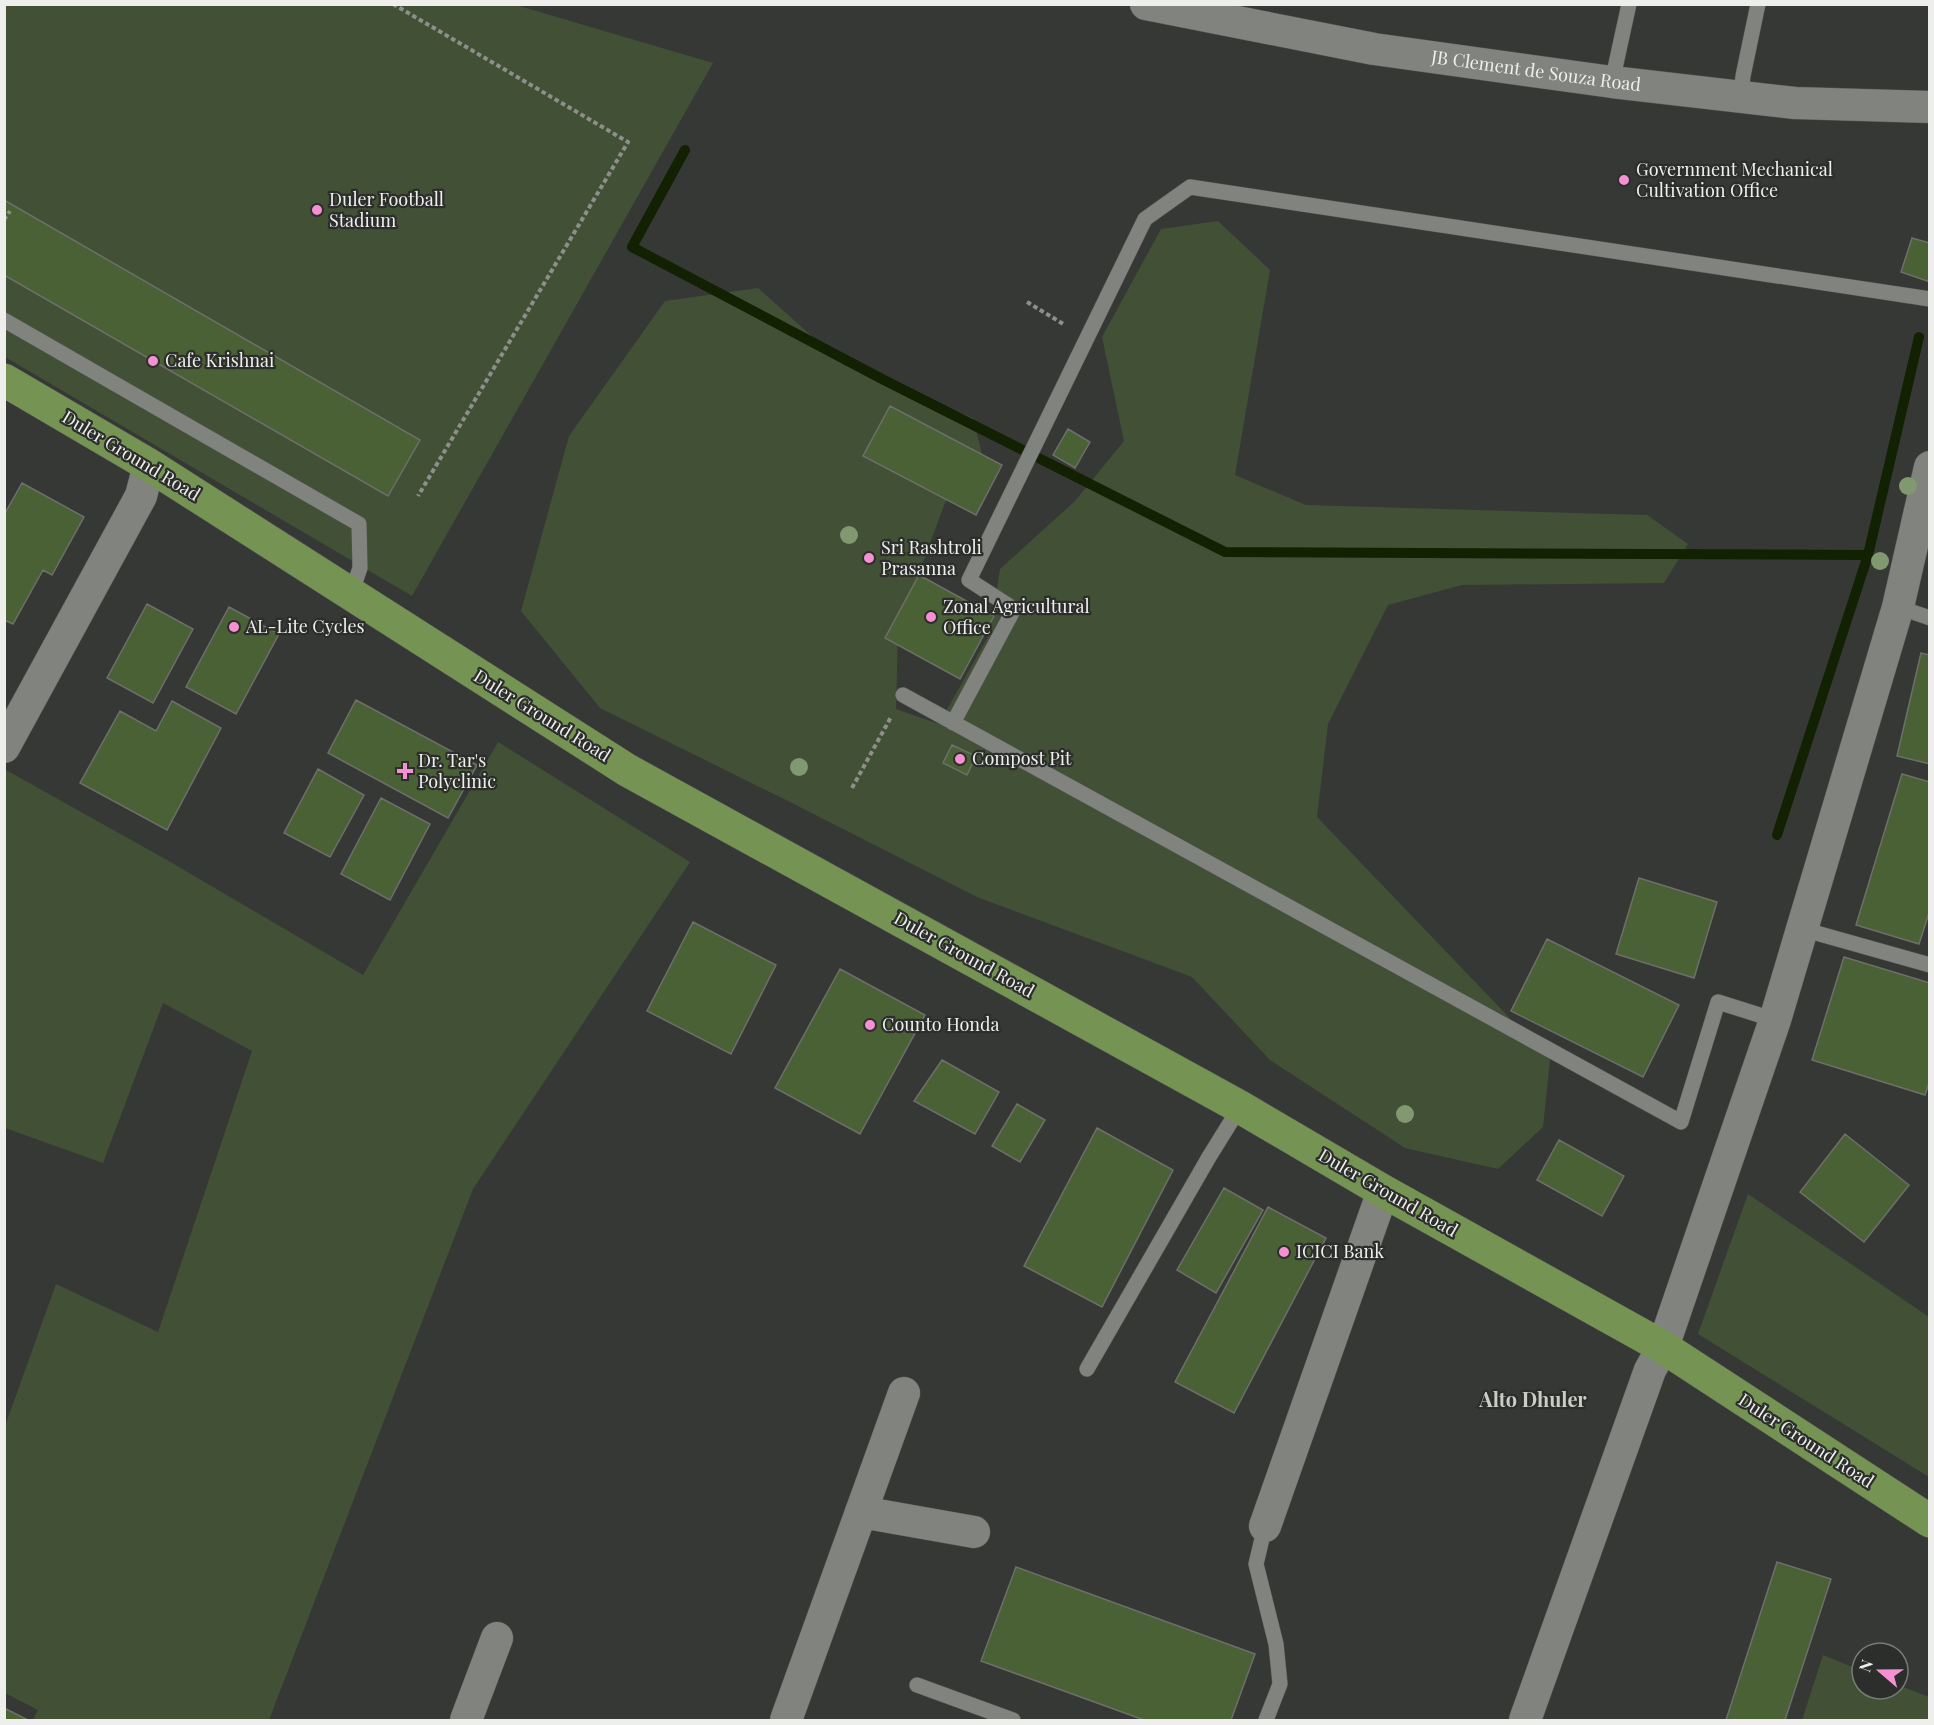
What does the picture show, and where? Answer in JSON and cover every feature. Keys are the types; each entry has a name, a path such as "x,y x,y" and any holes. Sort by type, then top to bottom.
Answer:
{"main road":[{"name":"Duler Ground Road","path":"4,380 149,465 627,770 1240,1107 1383,1191 1663,1347 1929,1521"}],"street":[{"name":"JB Clement de Souza Road","path":"1146,4 1374,50 1612,82 1795,103 1929,107"},
{"path":"4,747 141,496 149,465"},
{"path":"1525,1720 1650,1370 1663,1347 1775,1020 1898,607 1919,568 1929,467"},
{"path":"1264,1526 1383,1191"},
{"path":"786,1720 904,1393"},
{"path":"861,1512 974,1532"},
{"path":"466,1720 497,1638"}],"lane":[{"path":"1612,82 1629,4"},
{"path":"1741,97 1743,76 1758,4"},
{"path":"953,723 1014,609 969,580 1145,219 1190,187 1929,299"},
{"path":"4,320 359,524 360,568 351,594"},
{"path":"1898,607 1929,618"},
{"path":"903,695 1681,1122 1718,1002 1775,1020"},
{"path":"1802,929 1929,965"},
{"path":"1087,1369 1240,1107"},
{"path":"1264,1526 1256,1564 1276,1644 1280,1684 1266,1720"},
{"path":"917,1685 1013,1720"}],"path":[{"path":"393,4 628,142 418,496"},
{"path":"4,220 10,211"},
{"path":"1027,302 1087,337"},
{"path":"852,788 903,695"}],"green space":[{"name":"Duler Football Stadium","path":"4,5 516,5 713,63 412,596 5,357"},
{"path":"1218,221 1270,270 1235,475 1306,505 1647,515 1688,544 1664,583 1462,585 1388,605 1328,724 1317,817 1550,1060 1543,1127 1498,1169 1405,1148 1270,1060 1192,977 977,897 600,708 521,611 569,436 665,301 758,288 844,365 973,418 982,454 945,503 898,629 896,709 939,724 990,633 1000,569 1075,501 1124,441 1102,337 1161,229"},
{"path":"498,742 690,862 473,1189 269,1720 33,1720 38,1710 5,1693 5,1426 56,1284 158,1332 252,1051 163,1003 103,1163 5,1128 5,772 6,770 167,860 363,975"},
{"path":"1748,1194 1929,1317 1929,1477 1698,1334"},
{"path":"1823,1655 1850,1666 1850,1701 1910,1701 1910,1690 1929,1697 1929,1720 1802,1720"}],"building":[{"path":"4,200 420,440 388,496 4,275"},
{"path":"1912,238 1930,243 1930,282 1901,272"},
{"path":"890,406 1002,465 976,515 863,456"},
{"path":"1068,429 1090,442 1075,468 1053,455"},
{"path":"22,483 84,517 52,575 43,570 13,624 4,620 4,515"},
{"path":"919,575 994,616 960,679 885,638"},
{"path":"147,604 193,629 153,703 107,678"},
{"path":"229,607 279,634 236,714 186,687"},
{"path":"1921,653 1930,655 1930,764 1897,756"},
{"path":"356,700 477,765 448,818 328,753"},
{"path":"172,701 221,728 167,830 80,783 120,711 156,731"},
{"name":"Compost Pit","path":"952,745 976,756 967,775 943,763"},
{"path":"318,769 364,795 330,857 284,833"},
{"path":"1902,774 1930,782 1930,910 1919,944 1856,925"},
{"path":"381,798 430,824 390,900 341,874"},
{"path":"1639,878 1717,902 1694,978 1616,954"},
{"path":"693,922 776,965 731,1054 647,1011"},
{"path":"1547,939 1679,1005 1643,1077 1511,1011"},
{"path":"1844,957 1930,983 1930,1080 1925,1095 1812,1060"},
{"path":"840,969 925,1015 860,1134 775,1088"},
{"path":"942,1060 999,1092 975,1134 914,1101"},
{"path":"1017,1104 1045,1120 1020,1162 992,1146"},
{"path":"1097,1128 1173,1170 1102,1307 1024,1266"},
{"path":"1845,1134 1909,1185 1864,1242 1800,1192"},
{"path":"1559,1140 1624,1176 1602,1216 1537,1180"},
{"path":"1224,1188 1263,1210 1216,1293 1177,1270"},
{"path":"1268,1207 1326,1238 1234,1413 1175,1382"},
{"path":"1777,1562 1831,1579 1785,1720 1726,1720"},
{"path":"1016,1567 1255,1654 1231,1720 1144,1720 981,1661"},
{"path":"4,1708 26,1719 4,1720"}],"waterway":[{"path":"685,150 632,247 882,379 1225,552 1868,555 1777,835"},
{"path":"1868,555 1919,337"}],"place":[{"name":"Government Mechanical Cultivation Office","path":"1624,180"},
{"name":"Duler Football Stadium","path":"317,210"},
{"name":"Cafe Krishnai","path":"153,361"},
{"name":"Sri Rashtroli Prasanna","path":"869,558"},
{"name":"Zonal Agricultural Office","path":"931,617"},
{"name":"AL-Lite Cycles","path":"234,627"},
{"name":"Compost Pit","path":"960,759"},
{"name":"Dr. Tar's Polyclinic","path":"405,771"},
{"name":"Counto Honda","path":"870,1025"},
{"name":"ICICI Bank","path":"1284,1252"}],"district":[{"name":"Alto Dhuler","path":"1533,1400"}]}
